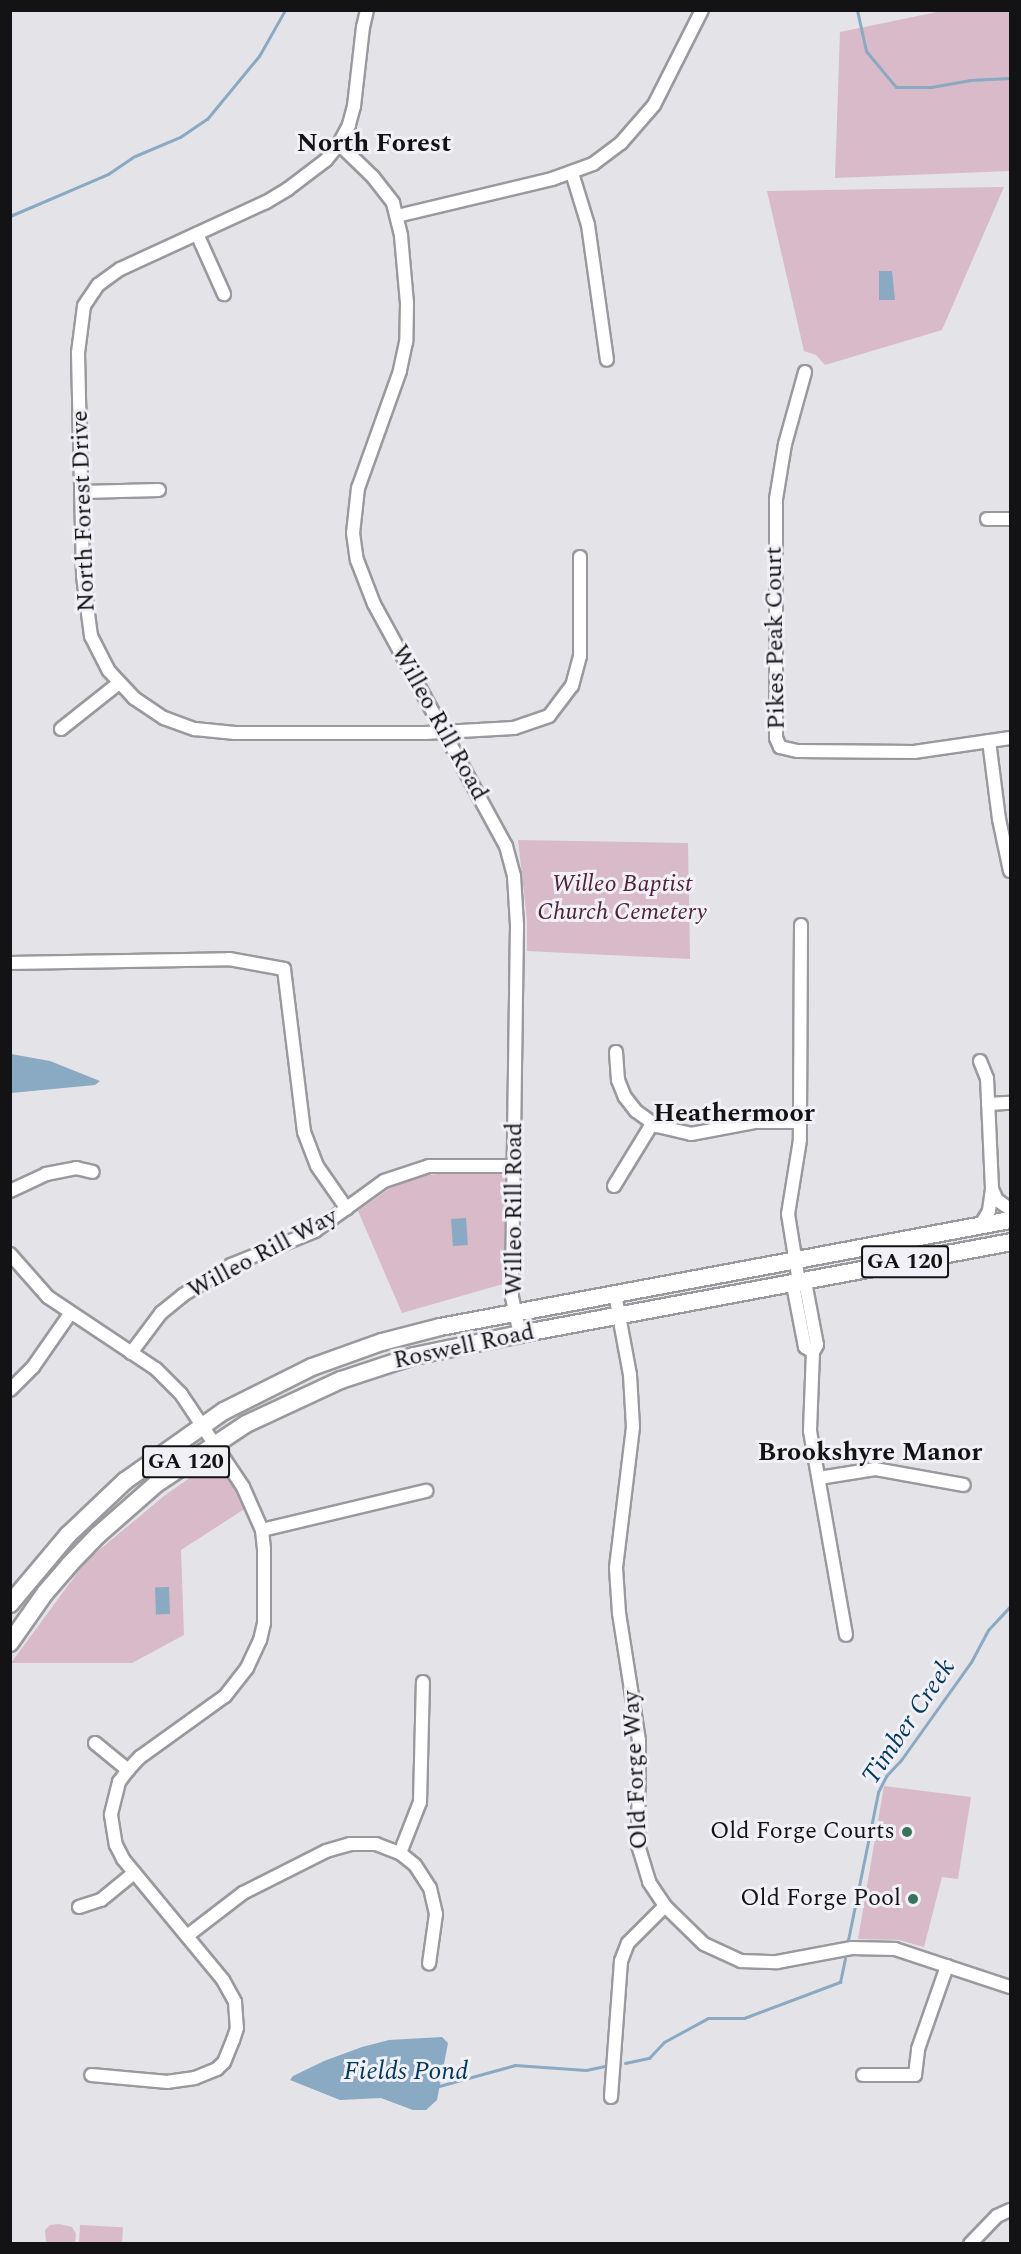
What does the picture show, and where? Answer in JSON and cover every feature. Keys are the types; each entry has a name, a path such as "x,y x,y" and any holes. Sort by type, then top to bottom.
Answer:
{"highway":[{"name":"Roswell Road","path":"10,1604 44,1562 94,1509 142,1468 203,1424 270,1386 349,1353 420,1332 1011,1220"},
{"name":"Roswell Road","path":"10,1643 45,1593 98,1536 156,1484 215,1443 283,1404 376,1367 520,1334 1011,1242"}],"street":[{"name":"North Forest Drive","path":"368,10 360,41 354,106 349,124 339,144 326,160 288,189 108,277 90,295 84,306 78,353 83,576 87,620 99,654 119,683 153,713 179,725 203,730 442,733 526,726 549,716 572,686 580,656 580,557"},
{"path":"397,216 572,173 593,164 621,143 662,94 702,10"},
{"name":"Willeo Rill Road","path":"339,144 387,193 397,216 407,303 404,356 361,474 355,501 353,533 357,560 369,593 442,733 506,846 514,876 517,925 512,1297 520,1334"},
{"path":"572,173 588,225 607,360"},
{"path":"197,234 224,294"},
{"name":"Pikes Peak Court","path":"805,372 785,444 776,499 776,738 780,747 798,751 914,752 1011,738"},
{"path":"82,492 159,490"},
{"path":"987,519 1011,519"},
{"path":"61,729 119,683"},
{"path":"989,741 1000,828 1011,871"},
{"path":"801,925 800,1122 798,1155 788,1202 794,1260 799,1282 806,1287 818,1345 813,1352 809,1422 846,1635"},
{"path":"10,963 229,959 284,969 304,1132 317,1166 347,1209"},
{"path":"615,1052 618,1080 625,1097 636,1111 652,1124 669,1131 691,1134 756,1122 800,1122"},
{"path":"980,1061 987,1078 992,1189 989,1212 980,1226"},
{"path":"988,1104 1011,1103"},
{"path":"614,1186 652,1124"},
{"name":"Willeo Rill Way","path":"132,1353 161,1313 192,1289 231,1265 315,1232 384,1181 418,1168 458,1165 515,1166"},
{"path":"10,1191 46,1173 76,1168 93,1172"},
{"path":"992,1189 997,1200 1011,1209"},
{"path":"10,1254 34,1284 70,1314 132,1353 168,1381 203,1424 243,1487 262,1530 264,1623 260,1640 247,1668 225,1696 140,1758 128,1770 119,1782 111,1815 116,1845 134,1873 223,1980 235,2002 237,2028 224,2062 207,2075 182,2081 91,2075"},
{"name":"Old Forge Way","path":"615,1294 630,1375 633,1427 616,1568 619,1613 639,1740 638,1845 644,1871 665,1906 704,1944 741,1960 777,1962 870,1947 896,1949 1011,1986"},
{"path":"10,1390 33,1367 70,1314"},
{"path":"819,1478 875,1468 964,1485"},
{"path":"262,1530 426,1491"},
{"path":"400,1853 420,1802 423,1682"},
{"path":"95,1743 128,1770"},
{"path":"187,1936 243,1893 339,1846 376,1844 400,1853 415,1865 430,1888 436,1914 429,1964"},
{"path":"79,1907 100,1900 134,1873"},
{"path":"611,2097 621,1961 628,1943 665,1906"},
{"path":"863,2075 915,2075 918,2049 947,1966"},
{"path":"970,2244 998,2216 1011,2210"}],"green space":[{"path":"942,11 1010,11 1010,171 835,178 840,32"},
{"path":"1004,187 942,330 825,365 816,355 804,351 767,191"},
{"name":"Willeo Baptist Church Cemetery","path":"518,840 688,843 690,959 527,951 527,920"},
{"path":"452,1172 496,1173 503,1175 506,1180 503,1284 402,1313 358,1211 396,1184 415,1177"},
{"path":"208,1465 223,1470 246,1508 181,1550 184,1635 132,1663 11,1663 86,1561 164,1496"},
{"path":"884,1786 971,1797 958,1879 942,1877 924,1947 899,1940 858,1939"},
{"path":"59,2224 72,2227 76,2234 75,2243 46,2243 45,2230 50,2225"},
{"path":"80,2225 123,2227 122,2244 79,2243"}],"water":[{"path":"879,271 892,271 895,300 879,300"},
{"path":"11,1054 50,1061 100,1081 95,1085 11,1093"},
{"path":"466,1218 468,1245 453,1246 451,1219"},
{"path":"155,1587 169,1587 170,1614 156,1614"},
{"name":"Fields Pond","path":"442,2037 448,2043 437,2100 426,2110 413,2110 381,2098 340,2100 290,2080 293,2076 324,2061 362,2047 389,2040"}],"waterway":[{"path":"10,216 108,174 135,156 180,137 207,119 259,56 285,10"},
{"path":"857,10 866,51 896,87 931,87 969,80 1010,78"},
{"name":"Timber Creek","path":"848,1940 878,1792 886,1776 901,1760 971,1662 988,1630 1010,1606"},
{"name":"Timber Creek","path":"625,2063 649,2058 664,2042 708,2018 744,2018 840,1982 845,1959"},
{"name":"Timber Creek","path":"439,2086 515,2065 586,2070 605,2066"}],"place":[{"name":"Old Forge Courts","path":"907,1832"},
{"name":"Old Forge Pool","path":"913,1899"}],"district":[{"name":"North Forest","path":"374,144"},
{"name":"Heathermoor","path":"734,1114"},
{"name":"Brookshyre Manor","path":"870,1453"}]}
